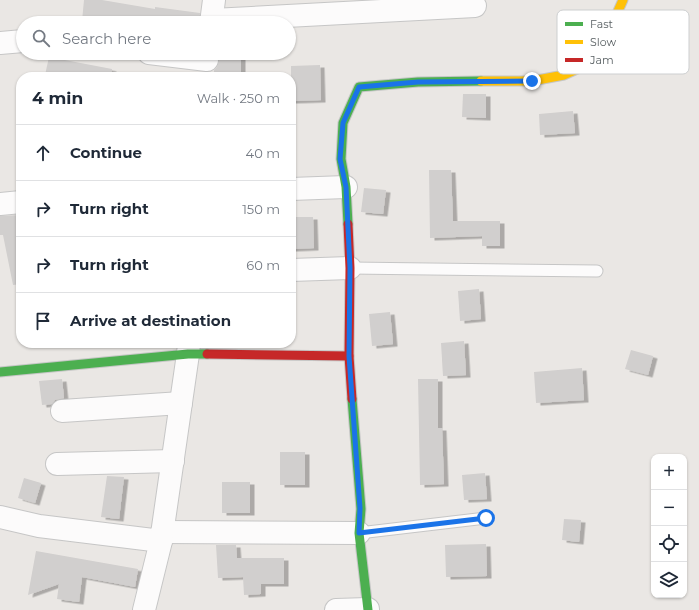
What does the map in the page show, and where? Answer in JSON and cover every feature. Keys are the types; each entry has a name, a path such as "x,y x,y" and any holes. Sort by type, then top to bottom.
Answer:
{"street":[{"path":"619,10 623,0"},
{"path":"212,14 475,6"},
{"path":"0,43 16,42"},
{"path":"189,60 206,63"},
{"path":"336,610 368,609 359,533 360,508 349,356 350,268 346,187 340,159 343,123 359,87 418,82 532,81 566,74"},
{"path":"296,189 346,187"},
{"path":"0,204 16,202"},
{"path":"296,270 350,268"},
{"path":"0,372 189,349 349,356"},
{"path":"144,610 161,536 189,349"},
{"path":"62,411 181,403"},
{"path":"58,464 173,461"},
{"path":"0,517 39,526 161,536 359,533"}],"lane":[{"path":"350,268 596,271"},
{"path":"359,533 486,518"}],"building":[{"path":"84,0 102,0 155,9 155,7 200,13 200,16 82,16"},
{"path":"48,60 65,60 112,69 112,72 46,72"},
{"path":"241,60 241,72 214,72 219,61"},
{"path":"320,65 321,100 296,101 296,72 291,72 291,66"},
{"path":"463,94 486,94 486,118 462,117"},
{"path":"573,111 575,133 540,135 539,114"},
{"path":"429,170 451,170 453,221 500,221 500,246 482,246 482,236 430,238"},
{"path":"364,188 386,190 383,214 361,212"},
{"path":"16,215 16,285 13,285 3,235 0,235 0,216"},
{"path":"296,217 313,217 314,248 296,249"},
{"path":"479,289 481,319 460,321 458,291"},
{"path":"390,312 393,344 372,346 369,314"},
{"path":"464,341 466,375 443,376 441,343"},
{"path":"631,350 653,356 648,375 625,369"},
{"path":"582,368 584,400 536,403 534,372"},
{"path":"62,379 64,398 55,400 52,404 42,405 39,381"},
{"path":"418,379 438,379 438,428 442,428 444,484 420,485"},
{"path":"280,452 305,452 305,485 280,485"},
{"path":"485,473 487,499 464,500 462,475"},
{"path":"107,476 124,477 119,519 101,517"},
{"path":"24,478 41,483 35,503 18,498"},
{"path":"222,482 250,482 250,513 222,513"},
{"path":"564,519 581,520 579,542 562,540"},
{"path":"486,544 487,576 446,577 445,545"},
{"path":"216,545 236,545 237,558 284,558 284,584 261,584 261,594 244,595 243,577 218,578"},
{"path":"36,551 138,569 135,587 82,577 79,602 57,599 59,584 28,595"}],"traffic: fast":[{"path":"348,224 346,187 341,159 343,123 359,87 418,82 481,81"},
{"path":"0,372 188,354 207,354"},
{"path":"352,399 361,509 359,533 368,610"}],"traffic: slow":[{"path":"619,10 623,0"},
{"path":"481,81 532,81 566,74"}],"traffic: jam":[{"path":"348,224 350,268 349,356 352,399"},
{"path":"207,354 349,356"}],"route":[{"path":"486,518 359,533 360,508 349,356 350,268 346,187 340,159 343,123 359,87 418,82 532,81"}]}
